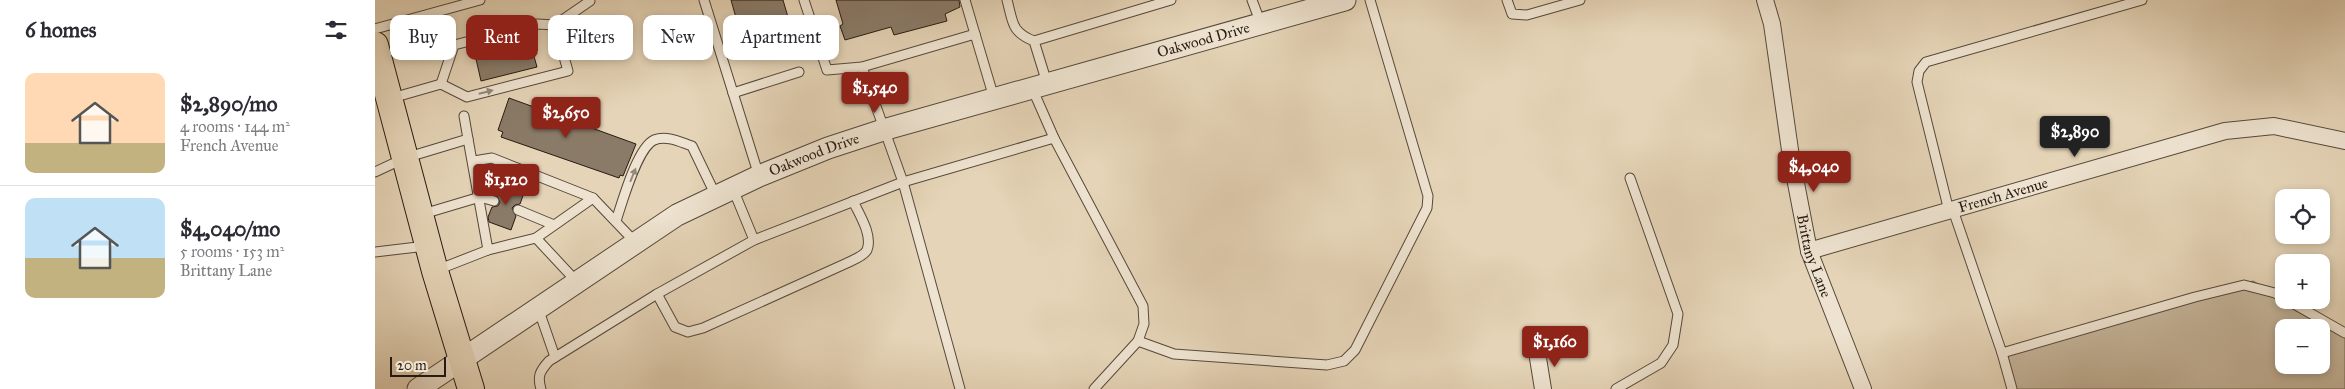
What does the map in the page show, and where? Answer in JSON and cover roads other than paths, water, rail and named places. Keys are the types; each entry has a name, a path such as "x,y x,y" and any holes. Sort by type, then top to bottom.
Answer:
{"main road":[{"path":"375,45 384,92 405,158 435,271 471,389"}],"street":[{"name":"Oakwood Drive","path":"418,389 677,215 759,176 828,148 883,130 1345,0"},
{"name":"Brittany Lane","path":"1765,0 1772,24 1791,157 1809,251 1863,389"},
{"name":"French Avenue","path":"1809,251 2225,131 2274,126 2345,141"},
{"path":"1537,352 1543,389"}],"lane":[{"path":"375,29 480,0"},
{"path":"569,15 591,0"},
{"path":"704,0 759,176"},
{"path":"804,0 825,68 831,71 862,67 975,34"},
{"path":"965,0 994,98"},
{"path":"1007,0 1015,30 1020,36 1034,41 1171,0"},
{"path":"1252,0 1261,24"},
{"path":"1138,341 1175,354 1327,365 1344,361 1355,350 1427,208 1428,196 1371,0"},
{"path":"1507,0 1512,14 1527,15 1580,0"},
{"path":"2012,389 2003,353 1951,210 1917,82 1919,71 1926,62 2141,0"},
{"path":"441,84 454,45 537,24 548,25"},
{"path":"1034,41 1039,85 1054,138 1143,306 1144,324 1138,341 1094,389"},
{"path":"384,92 441,84 467,97 568,71 565,60"},
{"path":"862,67 903,182 960,389"},
{"path":"733,94 799,72"},
{"path":"464,116 474,161 488,250"},
{"path":"615,221 642,153 653,140 671,138 692,146 754,240"},
{"path":"541,389 538,379 540,370 555,357 657,294 754,240 903,182 1054,138"},
{"path":"375,172 405,158 468,139"},
{"path":"474,161 492,158 593,198 636,243"},
{"path":"1616,389 1661,363 1673,345 1678,314 1630,178"},
{"path":"421,215 480,196 494,200"},
{"path":"435,271 488,250 536,238 593,198"},
{"path":"657,294 675,327 688,332 703,328 847,263 867,250 868,236 853,200"},
{"path":"518,210 554,225"},
{"path":"536,238 577,282"},
{"path":"375,252 429,246"},
{"path":"2003,353 2195,297 2244,285 2275,293"},
{"path":"538,308 555,357"},
{"path":"2303,309 2345,333"}]}
